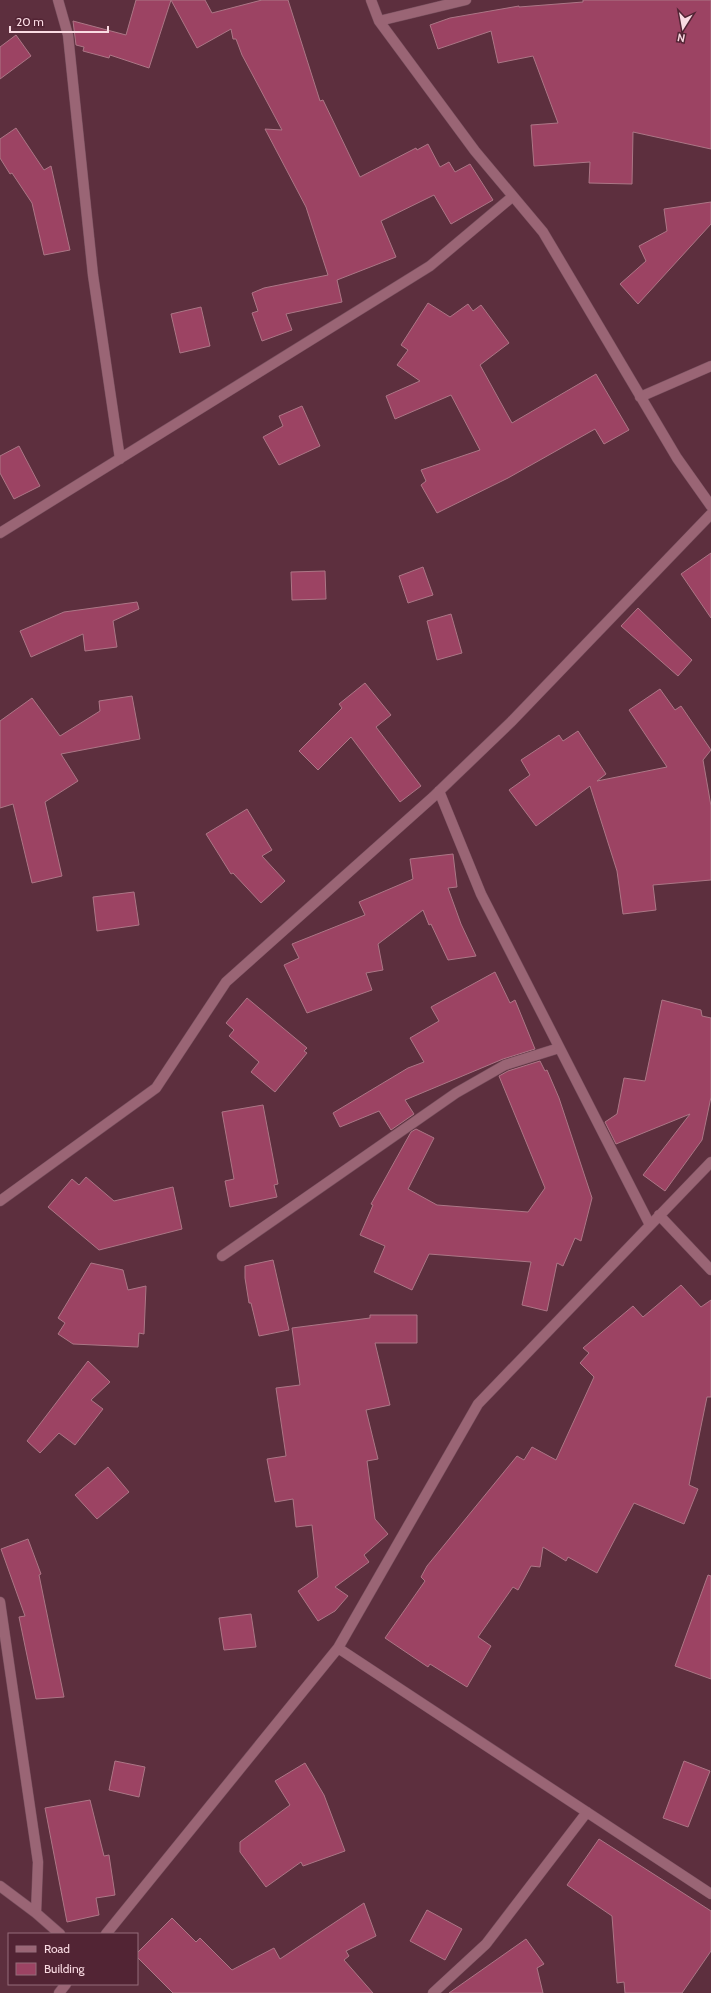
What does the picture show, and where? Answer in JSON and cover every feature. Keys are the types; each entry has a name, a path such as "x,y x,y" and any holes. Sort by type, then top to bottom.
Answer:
{"street":[{"path":"58,0 68,35 94,275 120,459"},
{"path":"371,0 379,21 476,151 543,232 677,458 711,506"},
{"path":"379,21 466,0"},
{"path":"0,534 430,266 512,196"},
{"path":"640,397 711,366"},
{"path":"0,1201 156,1088 226,982 439,791 511,722 711,514"},
{"path":"439,791 481,894 650,1225"},
{"path":"222,1256 456,1093 505,1065 559,1048"},
{"path":"107,1933 338,1648 478,1404 711,1162"},
{"path":"660,1215 711,1270"},
{"path":"0,1602 38,1862 36,1913"},
{"path":"338,1648 711,1894"},
{"path":"433,1993 486,1944 587,1812"},
{"path":"0,1886 36,1913 59,1933"},
{"path":"59,1993 65,1985"}],"building":[{"path":"136,0 171,0 149,68 110,55 109,58 83,51 84,47 76,45 73,21 126,35"},
{"path":"171,0 205,0 212,13 262,0 288,0 320,101 323,100 360,177 416,148 417,150 428,144 440,167 449,162 455,172 470,164 493,200 451,224 434,195 381,221 396,257 337,280 342,302 286,314 292,330 262,341 252,313 258,311 252,293 264,288 328,275 306,207 265,129 282,130 242,55 236,39 233,39 231,29 197,48"},
{"path":"583,0 711,0 711,149 633,132 632,184 589,183 590,162 534,166 531,125 558,123 533,56 498,63 491,31 438,49 430,25 450,18 519,6 583,2"},
{"path":"16,35 31,56 0,79 0,47"},
{"path":"16,128 44,170 51,166 70,250 44,255 32,203 0,158 0,139"},
{"path":"711,202 711,224 638,304 620,284 646,261 639,246 667,231 664,209"},
{"path":"428,303 450,317 468,304 473,311 481,305 509,343 480,365 512,423 596,374 629,430 604,444 595,429 508,478 437,513 421,485 426,481 421,470 480,450 451,395 395,419 386,396 420,381 397,365 408,350 401,345"},
{"path":"201,307 210,346 180,353 171,314"},
{"path":"302,406 320,446 279,465 263,437 283,426 279,416"},
{"path":"19,446 40,486 14,499 0,473 0,456"},
{"path":"711,553 711,618 681,574"},
{"path":"423,567 433,595 408,603 399,576"},
{"path":"325,571 326,599 292,600 291,572"},
{"path":"137,602 139,609 113,621 117,647 85,651 83,634 31,657 20,631 64,612"},
{"path":"638,608 692,660 678,676 621,626"},
{"path":"451,614 462,653 437,660 427,621"},
{"path":"365,683 391,715 376,727 421,786 400,802 351,737 318,770 299,751 342,708 339,704"},
{"path":"660,689 675,710 681,706 711,750 703,760 711,806 711,880 653,885 656,910 623,914 617,871 590,786 536,826 509,790 530,775 521,760 559,735 563,741 578,731 606,774 597,781 667,767 629,710"},
{"path":"132,696 140,739 61,754 78,781 45,802 62,876 32,883 13,804 0,808 0,721 32,698 60,736 100,711 99,701"},
{"path":"247,809 272,850 262,856 285,881 261,903 233,873 231,874 206,834"},
{"path":"453,854 457,887 448,888 461,924 476,956 448,960 431,924 429,925 423,910 378,944 383,970 366,973 372,990 307,1013 284,965 299,958 292,944 365,915 359,902 413,879 410,859"},
{"path":"134,892 139,925 97,931 93,897"},
{"path":"495,972 510,1003 515,1000 535,1049 503,1059 405,1100 414,1114 391,1130 379,1111 340,1127 333,1113 408,1068 424,1062 410,1038 439,1021 431,1007"},
{"path":"247,998 307,1048 304,1051 307,1053 275,1092 251,1072 259,1062 229,1036 234,1030 226,1023"},
{"path":"662,1000 701,1010 702,1016 711,1018 711,1097 702,1140 665,1191 643,1175 690,1114 616,1144 605,1122 617,1114 624,1078 645,1081"},
{"path":"540,1061 545,1071 547,1070 559,1098 592,1198 581,1241 575,1238 563,1266 557,1263 547,1311 522,1305 531,1262 429,1254 412,1290 374,1272 385,1246 360,1235 373,1205 371,1204 411,1132 416,1129 434,1138 408,1189 437,1205 528,1212 545,1188 499,1076 508,1071"},
{"path":"263,1105 278,1184 274,1185 277,1197 230,1207 225,1181 234,1179 222,1112"},
{"path":"86,1177 114,1201 173,1187 182,1229 99,1250 48,1207 72,1179 79,1185"},
{"path":"273,1260 289,1330 259,1336 251,1303 249,1303 245,1278 245,1266"},
{"path":"91,1263 123,1270 128,1290 146,1286 144,1334 139,1333 138,1347 73,1344 58,1334 65,1323 58,1318"},
{"path":"681,1285 701,1307 711,1300 711,1397 707,1397 689,1485 698,1489 684,1524 634,1503 597,1573 568,1557 566,1561 543,1547 540,1567 531,1566 518,1590 513,1587 478,1637 491,1646 467,1687 430,1664 428,1667 385,1638 425,1581 421,1577 427,1566 517,1456 524,1460 532,1447 556,1460 594,1377 580,1363 589,1353 583,1348 633,1306 643,1317"},
{"path":"370,1315 417,1315 417,1343 375,1343 390,1405 366,1410 378,1459 367,1461 375,1519 388,1534 364,1555 369,1562 335,1587 348,1596 335,1611 318,1621 298,1591 318,1577 312,1525 296,1527 293,1499 275,1502 267,1459 286,1456 276,1388 300,1385 292,1328 370,1318"},
{"path":"88,1361 110,1382 91,1400 103,1409 75,1445 59,1433 40,1453 27,1441"},
{"path":"108,1467 129,1492 97,1519 75,1495"},
{"path":"28,1539 41,1574 39,1575 64,1697 36,1699 19,1617 25,1616 1,1549"},
{"path":"708,1575 711,1576 711,1679 675,1666"},
{"path":"251,1614 256,1647 224,1650 219,1618"},
{"path":"115,1761 145,1767 139,1797 109,1790"},
{"path":"684,1761 710,1771 688,1827 663,1818"},
{"path":"305,1763 324,1795 345,1851 303,1866 301,1862 266,1887 240,1852 240,1842 290,1805 275,1781"},
{"path":"90,1800 104,1856 109,1855 115,1895 96,1898 99,1915 67,1922 45,1808"},
{"path":"599,1839 711,1911 711,1951 682,1993 625,1993 624,1982 617,1983 612,1916 567,1885"},
{"path":"364,1903 376,1936 346,1951 349,1956 344,1960 373,1993 173,1993 138,1958 138,1952 172,1918 196,1942 200,1938 232,1970 274,1948 280,1959"},
{"path":"427,1910 462,1929 445,1960 410,1941"},
{"path":"526,1939 544,1964 537,1968 543,1993 449,1993"}]}
